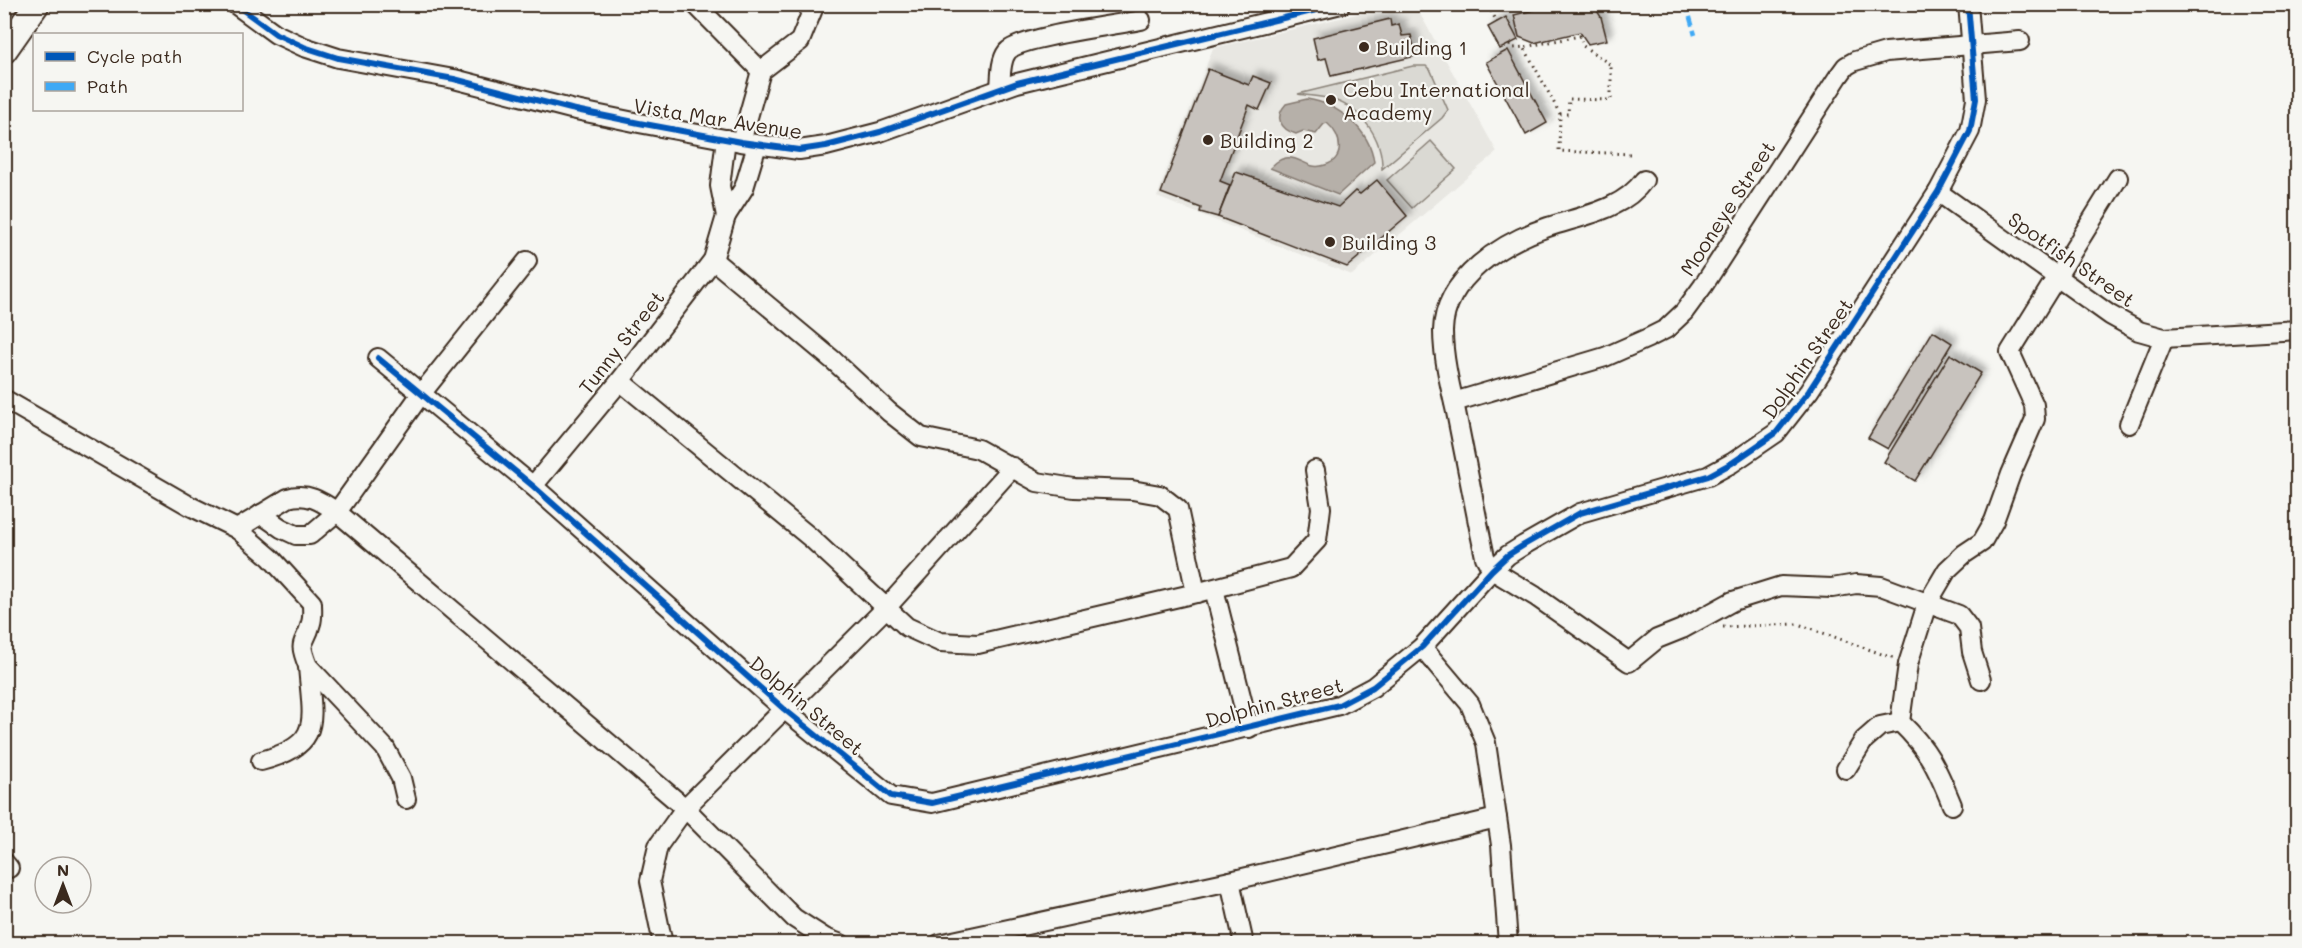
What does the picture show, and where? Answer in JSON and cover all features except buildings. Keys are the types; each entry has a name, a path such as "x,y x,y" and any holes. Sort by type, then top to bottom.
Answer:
{"main road":[{"path":"4,51 37,4"}],"street":[{"name":"Vista Mar Avenue","path":"234,4 276,34 304,47 338,58 454,79 571,109 741,142 799,150 826,146 903,125 999,89 1341,4"},
{"path":"695,4 761,71"},
{"path":"741,142 761,71 800,41 815,4"},
{"name":"Dolphin Street","path":"378,358 533,486 784,709 891,796 932,803 1321,711 1356,697 1390,675 1422,648 1508,555 1562,522 1603,505 1707,477 1776,433 1809,391 1938,192 1970,132 1976,99 1968,4"},
{"path":"999,89 1004,58 1013,46 1042,38 1141,20"},
{"name":"Mooneye Street","path":"1454,402 1605,357 1666,329 1684,312 1703,286 1846,66 1870,55 1886,52 2020,41"},
{"name":"Tunny Street","path":"726,216 720,186 741,142"},
{"name":"Tunny Street","path":"533,486 620,381 713,260 726,216 744,188 741,142"},
{"path":"1900,722 1908,664 1927,604 1947,570 1964,554 1982,542 1994,521 2035,419 2034,405 2010,352 2118,178"},
{"path":"1644,180 1636,191 1610,207 1535,231 1496,252 1465,279 1450,301 1443,329 1454,402 1481,541 1485,557 1492,570 1534,596 1629,662 1657,639 1682,629 1733,601 1781,586 1832,588 1856,584 1881,586 1959,615 1970,628 1972,652 1981,680"},
{"name":"Spotfish Street","path":"1938,192 2056,277 2139,331 2164,338 2298,330"},
{"path":"713,260 921,437 978,449 1037,482 1074,488 1132,490 1160,495 1178,509 1196,593"},
{"path":"261,514 296,535 310,535 337,512 422,394 527,261"},
{"path":"2129,424 2164,338"},
{"path":"620,381 811,538 907,627 940,642 978,644 1214,589 1291,568 1317,540 1321,508 1315,470"},
{"path":"4,399 190,506 237,529 271,558 312,603 311,624 304,638 302,649 308,666 311,730 303,743 281,756 261,761"},
{"path":"663,944 650,881 658,846 685,808 887,607 1013,467"},
{"path":"237,529 288,498 304,495 337,512 685,808 794,918 825,938 841,944"},
{"path":"1214,589 1249,728"},
{"path":"1422,648 1470,704 1486,743 1497,818 1508,944"},
{"path":"308,666 385,748 401,778 405,799"},
{"path":"1846,769 1864,740 1880,726 1900,722"},
{"path":"1900,722 1935,763 1952,805"},
{"path":"939,944 1230,881 1497,818"},
{"path":"1230,881 1244,944"}],"path":[{"path":"1491,11 1497,22"},
{"path":"1509,45 1514,48 1524,47 1580,36 1583,46 1611,65 1611,100 1569,99 1568,114 1560,114"},
{"path":"1524,47 1560,114 1559,151 1632,154"},
{"path":"1717,628 1798,624 1908,664"}],"shaded area":[{"name":"Cebu International Academy","path":"1395,5 1415,5 1497,152 1352,275 1157,197 1213,48"},
{"path":"1413,66 1426,66 1431,71 1448,110 1442,118 1382,169 1379,146 1368,125 1360,116 1341,103 1330,99 1298,94"},
{"path":"1307,99 1330,106 1351,120 1366,139 1371,150 1374,162 1338,195 1270,168 1279,160 1286,158 1312,166 1321,166 1329,164 1338,154 1339,141 1327,123 1316,134 1303,131 1296,134 1286,129 1280,122 1280,113 1286,104"},
{"path":"1431,141 1456,169 1412,208 1387,180"}],"marked path":[{"path":"1686,4 1695,35"}],"cycle path":[{"path":"235,4 276,34 304,47 338,58 454,79 571,109 639,123 799,150 826,146 880,132 1017,83 1341,4"},
{"path":"378,358 533,486 784,709 891,796 932,803 1339,705 1373,687 1422,647 1492,570 1508,555 1524,545 1580,513 1708,476 1732,463 1776,433 1809,391 1938,192 1970,131 1976,99 1968,4"}],"place":[{"name":"Building 1","path":"1364,47"},
{"name":"Cebu International Academy","path":"1331,100"},
{"name":"Building 2","path":"1208,140"},
{"name":"Building 3","path":"1330,242"}]}
